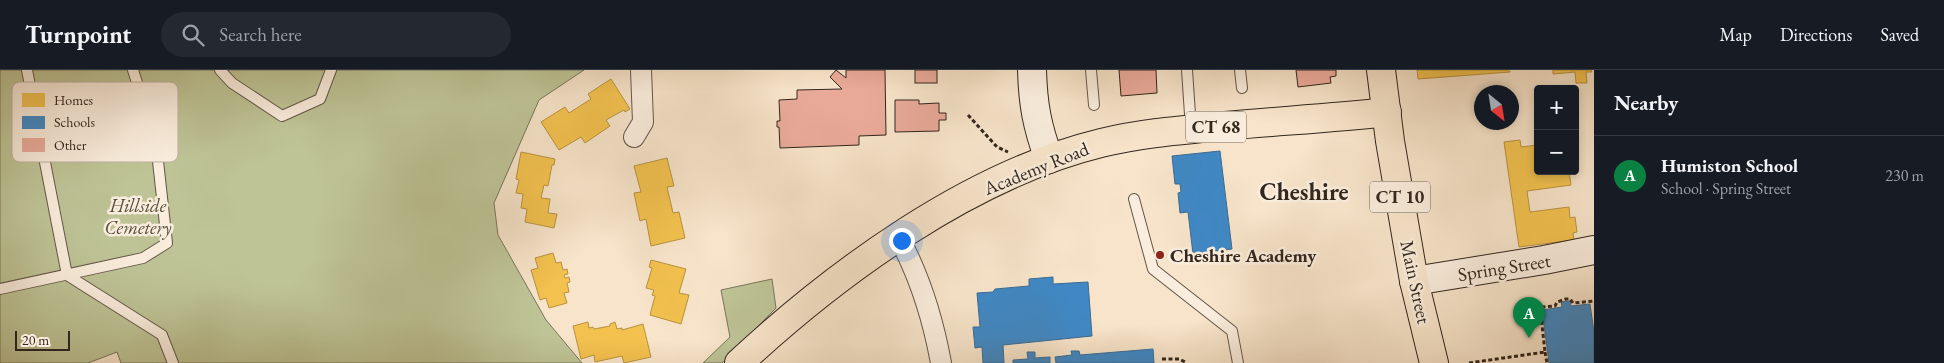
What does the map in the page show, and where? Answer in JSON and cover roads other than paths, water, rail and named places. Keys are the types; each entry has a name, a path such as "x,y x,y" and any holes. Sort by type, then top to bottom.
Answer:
{"main road":[{"name":"CT 10","path":"1381,70 1387,112"},
{"name":"Academy Road","path":"739,363 818,295 899,238 956,202 1049,159 1103,143 1145,134 1387,112"},
{"name":"Main Street","path":"1387,112 1390,141 1414,282 1434,363"}],"street":[{"path":"634,137 642,122 641,70"},
{"path":"1032,70 1033,101 1037,123 1049,159"},
{"path":"899,238 911,260 924,293 936,335 941,363"},
{"name":"Spring Street","path":"1414,282 1594,250"}],"lane":[{"path":"133,70 137,82"},
{"path":"220,70 232,83 282,116 320,98 331,70"},
{"path":"1091,70 1094,105"},
{"path":"1187,70 1191,129"},
{"path":"1240,70 1242,88"},
{"path":"45,162 67,275 162,335 173,363"},
{"path":"0,289 143,258 167,243 158,162"},
{"path":"1134,200 1153,269 1232,331 1238,363"}],"place":[{"name":"Cheshire Academy","path":"1160,255"},
{"name":"Humiston School","path":"1529,338"}],"district":[{"name":"Cheshire","path":"1304,192"}],"park label":[{"name":"Hillside Cemetery","path":"138,216"}]}
